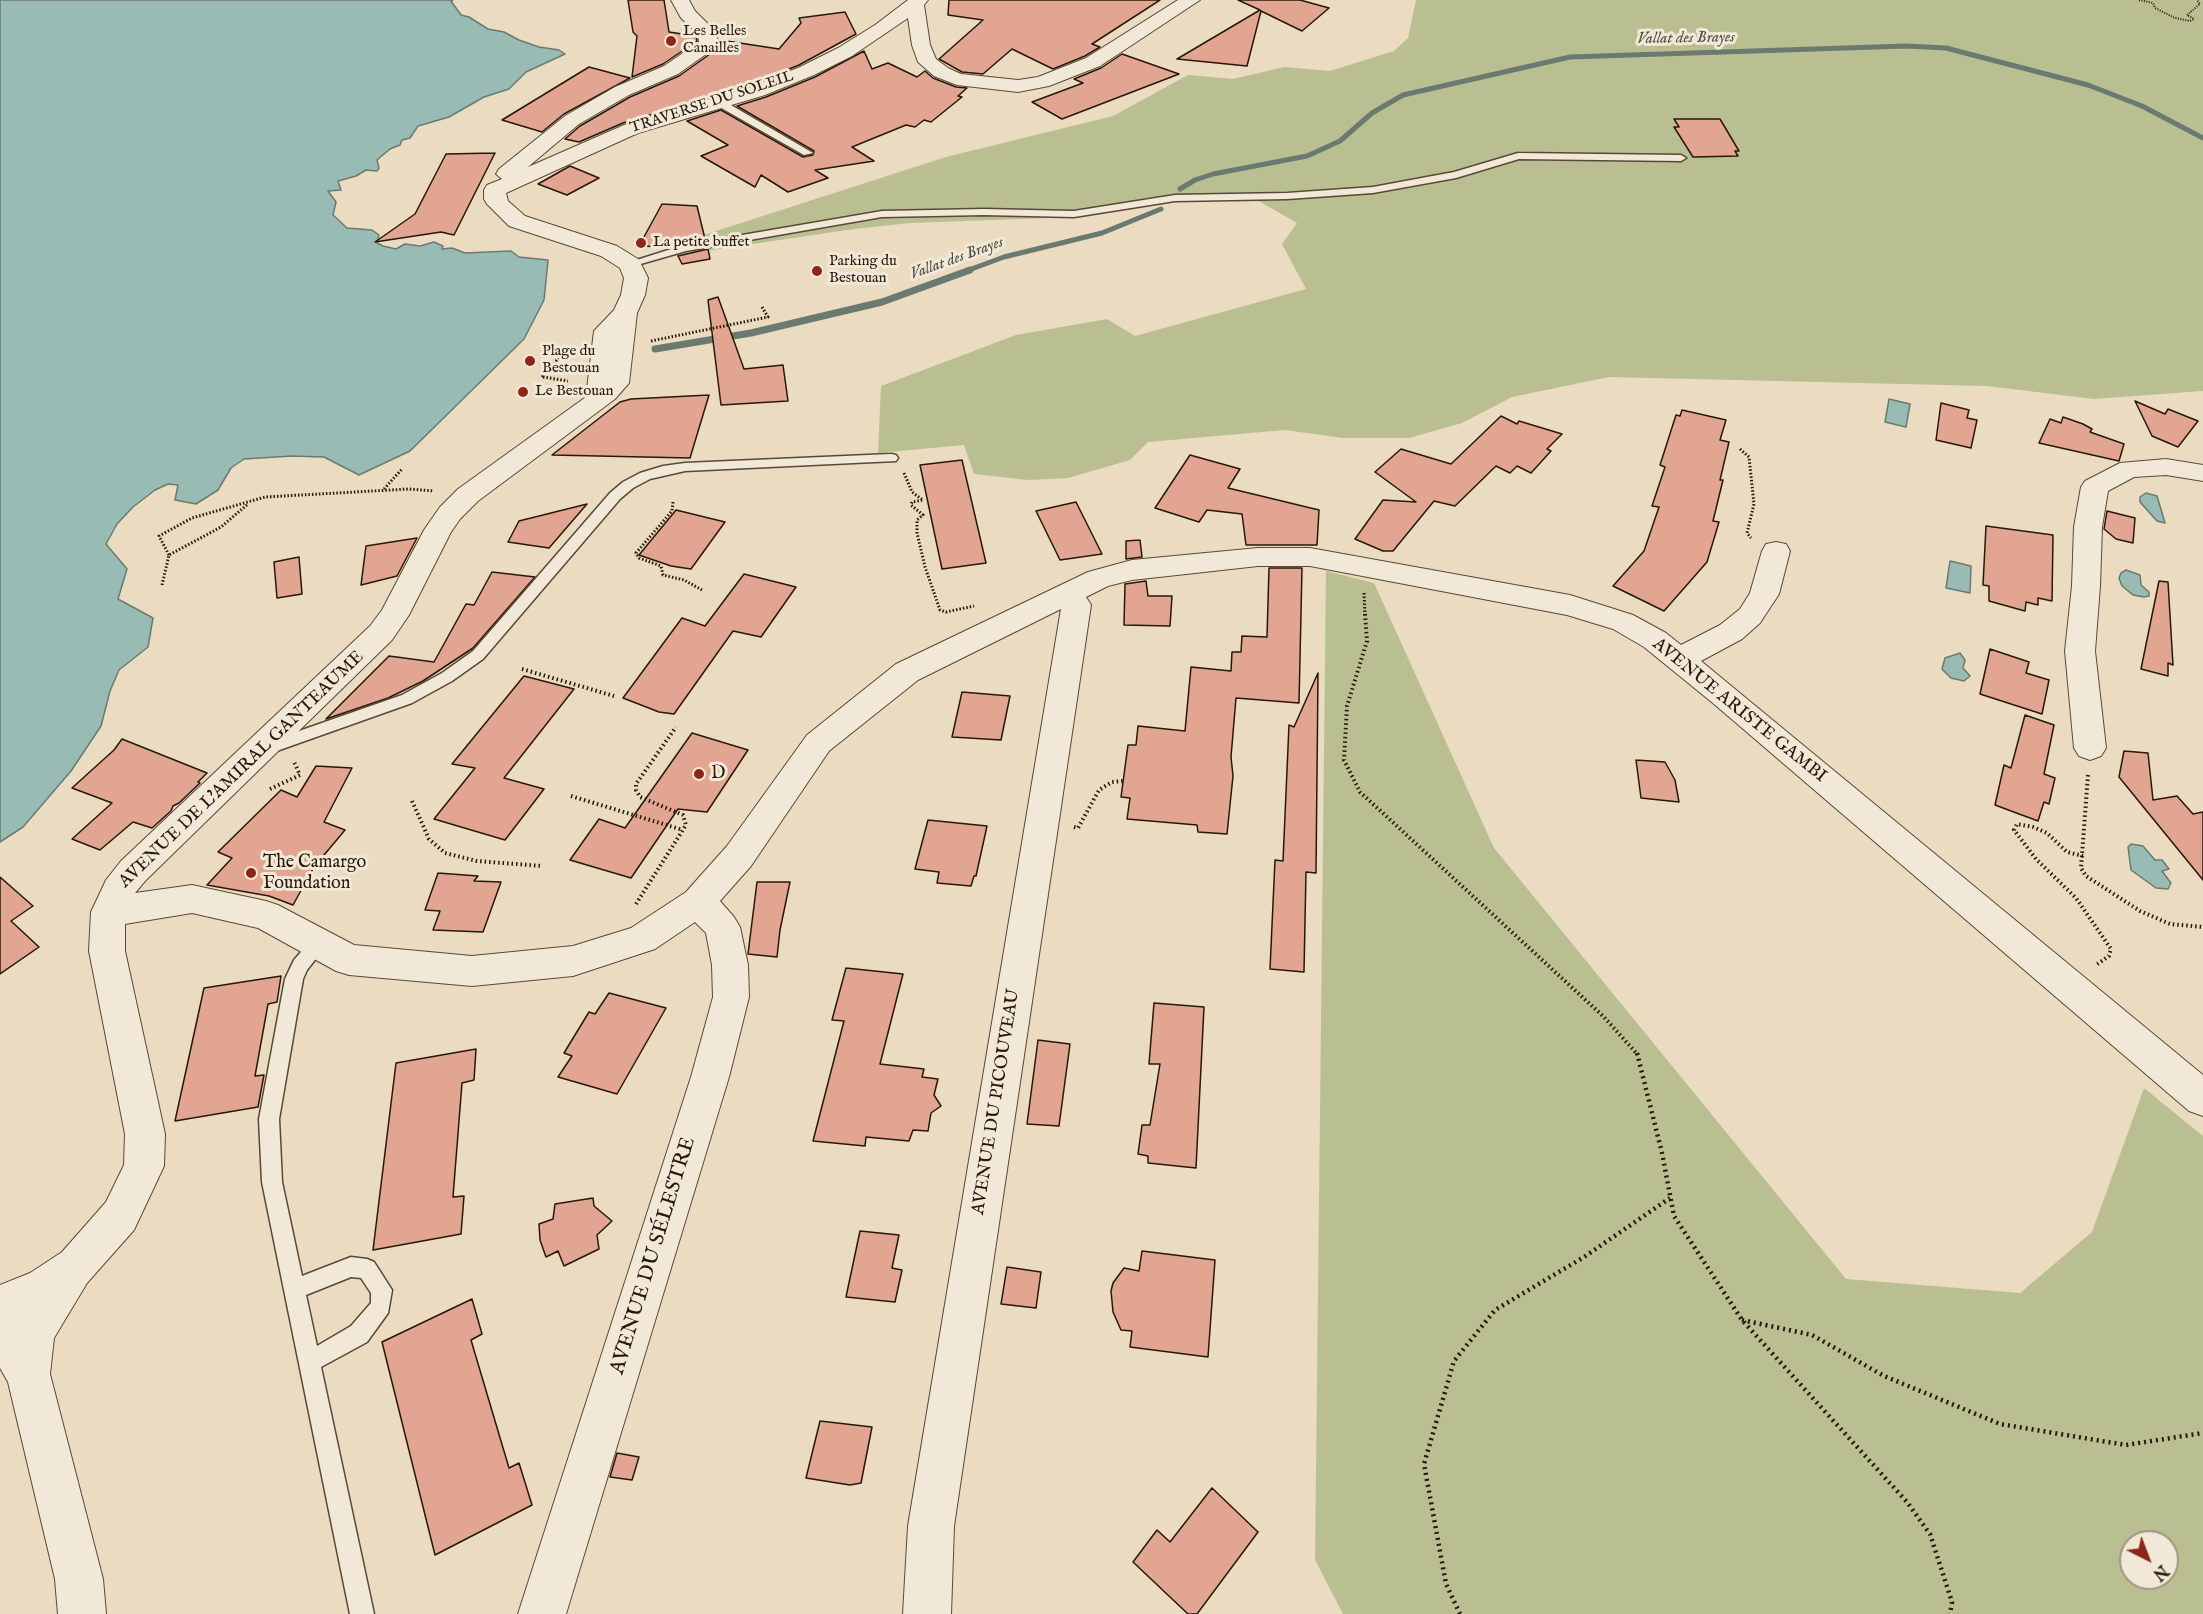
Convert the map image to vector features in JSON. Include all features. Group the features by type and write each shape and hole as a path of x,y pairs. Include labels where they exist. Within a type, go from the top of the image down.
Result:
{"street":[{"path":"630,264 609,251 518,221 500,206 495,199 495,190 511,169 572,120 622,91 680,65 709,43 707,32 688,14 680,0"},
{"path":"917,2 921,45 928,62 941,72 957,79 1018,86 1042,82 1093,62 1191,0"},
{"name":"TRAVERSE DU SOLEIL","path":"495,190 631,129 720,104 768,87 845,52 882,29 917,2"},
{"name":"AVENUE DE L'AMIRAL GANTEAUME","path":"0,1306 44,1288 77,1266 120,1216 144,1166 145,1134 107,951 108,912 118,890 133,871 381,633 394,615 438,530 450,513 468,495 612,389 616,383 625,314 633,295 636,278 630,264"},
{"path":"2090,748 2080,651 2086,586 2088,527 2095,486 2129,470 2166,467 2203,473"},
{"path":"1680,659 1731,632 1750,616 1764,594 1776,551"},
{"name":"AVENUE ARISTE GAMBI","path":"108,912 192,899 266,915 349,960 472,971 573,961 642,939 698,902 739,856 818,742 907,672 1098,579 1132,570 1213,561 1258,557 1310,557 1570,605 1623,622 1680,659 2203,1099"},
{"name":"AVENUE DU PICOUVEAU","path":"927,1614 933,1515 1076,605 1068,594"},
{"name":"AVENUE DU SÉLESTRE","path":"542,1614 710,1077 731,997 730,965 722,927 698,902"},
{"path":"28,1374 33,1337 39,1323 77,1266"},
{"path":"0,1327 28,1374 79,1579 82,1614"}],"lane":[{"path":"720,104 808,153"},
{"path":"630,264 684,248 882,214 984,212 1074,214 1175,198 1287,196 1373,190 1456,175 1518,156 1681,158"},
{"path":"260,750 407,699 447,677 478,655 615,496 628,485 645,476 663,470 685,467 891,458"},
{"path":"319,943 300,965 294,980 269,1119 272,1182 362,1614"},
{"path":"294,1290 351,1267 367,1269 382,1290 381,1305 372,1320 359,1334 309,1362"}],"path":[{"path":"2139,0 2153,3 2155,8 2175,18 2190,21 2194,19 2187,15 2200,4 2197,0"},
{"path":"647,342 768,317 762,307"},
{"path":"568,381 542,377 562,354 574,356"},
{"path":"1740,449 1749,457 1754,504 1747,533 1752,539 1776,551"},
{"path":"384,490 402,469"},
{"path":"908,483 912,492 923,500 912,502 911,505 923,515 917,520 916,533 940,610 946,612 981,604"},
{"path":"162,585 169,555 159,536 192,518 265,497 408,489"},
{"path":"673,502 672,511 636,553 639,558 661,566 663,575 684,580 702,590"},
{"path":"169,555 221,527 249,503"},
{"path":"1361,566 1367,641 1347,706 1344,760 1360,792 1604,1017 1637,1052 1674,1215 1742,1320 1907,1503 1930,1534 1952,1602 1950,1614"},
{"path":"522,669 614,696"},
{"path":"619,946 629,915 683,830 686,819 683,815 640,796 636,790 636,784 676,727"},
{"path":"2090,748 2081,868 2086,876 2140,910 2170,924 2203,927"},
{"path":"270,789 300,775 294,761 298,755"},
{"path":"1078,828 1099,790 1112,782 1124,781"},
{"path":"571,796 683,830"},
{"path":"412,801 429,839 444,853 477,861 542,866"},
{"path":"2083,856 2067,852 2047,833 2033,826 2017,824 2014,830 2036,859 2076,898 2111,949 2109,956 2091,968"},
{"path":"1460,1614 1446,1584 1424,1464 1455,1361 1495,1310 1584,1257 1670,1198"},
{"path":"1742,1320 1812,1335 1884,1376 2000,1424 2126,1445 2203,1433"}],"green space":[{"path":"1416,0 2203,0 2203,391 2094,399 1987,386 1609,377 1512,397 1462,423 1409,438 1343,438 1285,430 1148,442 1130,460 1068,478 1028,480 974,474 964,445 878,453 881,386 1016,335 1107,319 1135,336 1306,289 1282,244 1297,223 1257,200 1176,202 1074,217 910,223 685,254 682,242 946,157 1113,116 1188,75 1233,79 1284,67 1330,71 1394,51 1408,38"},
{"path":"1326,571 1374,583 1494,848 1846,1279 2020,1293 2092,1232 2144,1088 2203,1136 2203,1614 1343,1614 1315,1560"}],"water":[{"path":"0,0 453,0 451,1 461,15 469,17 488,29 504,32 519,40 539,47 559,50 565,54 526,72 509,89 484,97 449,117 418,126 410,138 402,140 400,145 390,149 377,160 379,168 377,171 366,170 356,176 338,181 341,190 328,191 336,202 333,215 347,228 372,230 379,235 377,243 383,246 396,249 405,244 420,246 434,242 443,246 442,249 452,248 465,253 511,251 519,257 548,260 544,300 524,339 410,451 359,475 324,457 244,459 231,468 218,490 196,504 175,500 178,485 168,484 155,490 133,507 117,524 106,544 127,569 118,599 153,618 148,647 119,670 110,691 101,726 71,771 23,827 0,842"},
{"path":"1889,399 1910,404 1906,427 1885,422"},
{"path":"2146,493 2157,496 2165,523 2157,521 2140,502 2140,497"},
{"path":"1950,561 1971,566 1970,593 1946,588"},
{"path":"2126,570 2140,575 2141,585 2149,592 2149,596 2133,595 2122,586 2119,578"},
{"path":"1960,653 1965,660 1963,668 1970,676 1964,681 1951,678 1942,669 1945,658"},
{"path":"2131,844 2143,846 2155,860 2162,860 2169,869 2162,871 2171,883 2168,889 2156,888 2131,870 2128,847"}],"building":[{"path":"628,0 664,0 669,32 696,36 697,41 663,64 632,77 637,36 633,32"},
{"path":"949,0 1160,0 1092,44 1100,47 1085,56 1053,69 1012,49 983,74 962,72 939,59 983,20 948,15"},
{"path":"1238,0 1300,0 1329,8 1302,31 1261,11 1247,66 1177,59 1260,10"},
{"path":"845,12 856,34 799,65 750,85 623,123 579,142 565,139 580,126 630,97 679,76 717,49 720,40 779,49 801,23 799,18"},
{"path":"864,51 872,69 888,63 917,77 925,71 933,78 956,87 967,88 958,96 962,97 931,122 924,120 915,127 906,125 852,147 874,161 815,170 828,178 788,192 761,175 755,187 701,156 728,145 687,121 721,110 803,157 813,155 814,151 737,106 815,77"},
{"path":"1122,54 1179,74 1062,119 1032,102 1083,83 1074,79 1101,68"},
{"path":"589,67 630,78 564,114 542,132 502,120"},
{"path":"1674,119 1720,119 1739,151 1735,151 1738,156 1693,157 1674,127 1679,127"},
{"path":"495,153 454,235 441,232 375,242 415,214 446,154"},
{"path":"570,166 599,178 567,195 538,184"},
{"path":"662,204 697,206 705,239 669,247 639,246"},
{"path":"708,249 710,259 682,264 678,256"},
{"path":"718,297 744,369 783,365 788,401 721,405 708,300"},
{"path":"709,395 690,458 552,455 620,402 631,399"},
{"path":"2135,401 2165,414 2168,409 2198,421 2178,447 2152,436"},
{"path":"1941,403 1969,410 1967,418 1977,420 1971,448 1936,440"},
{"path":"1682,410 1726,420 1720,440 1729,442 1713,521 1719,522 1707,562 1664,611 1613,586 1644,551 1659,507 1652,506 1665,467 1660,465 1676,415 1680,416"},
{"path":"1501,416 1517,424 1519,421 1562,434 1547,449 1551,451 1531,473 1517,466 1510,473 1496,466 1455,506 1434,501 1393,551 1383,551 1355,539 1383,500 1416,502 1375,472 1401,449 1451,464"},
{"path":"2063,417 2092,429 2090,432 2124,444 2119,461 2039,443 2050,419 2061,423"},
{"path":"1190,455 1240,469 1228,488 1319,510 1317,545 1246,545 1242,514 1207,510 1199,522 1155,508"},
{"path":"962,460 986,563 942,569 920,465"},
{"path":"1076,502 1102,554 1060,560 1036,511"},
{"path":"587,504 549,548 508,542 519,521"},
{"path":"676,510 725,522 691,569 671,566 639,555"},
{"path":"2107,511 2135,518 2133,543 2116,539 2104,529"},
{"path":"1986,526 2053,535 2052,601 2038,598 2038,605 2026,602 2025,611 1989,601 1989,586 1983,585"},
{"path":"417,538 397,576 361,585 366,546"},
{"path":"1140,540 1142,557 1126,559 1126,541"},
{"path":"299,557 302,594 277,598 274,562"},
{"path":"1269,568 1302,568 1299,703 1236,698 1231,757 1233,776 1227,834 1198,832 1197,825 1127,819 1130,798 1121,797 1128,745 1136,745 1138,726 1185,731 1191,667 1231,671 1232,652 1241,652 1242,636 1267,637"},
{"path":"492,572 535,577 473,648 423,681 388,698 326,719 389,656 434,662 466,604 474,605"},
{"path":"744,574 796,587 761,637 733,631 674,714 659,712 623,698 682,618 705,626"},
{"path":"1146,581 1148,596 1172,596 1170,626 1124,625 1125,584"},
{"path":"2159,581 2168,582 2173,665 2168,663 2168,676 2141,669"},
{"path":"1990,649 2029,662 2026,673 2049,680 2042,714 1980,694"},
{"path":"1318,673 1316,873 1306,872 1304,972 1270,969 1275,860 1283,861 1289,725 1294,727"},
{"path":"524,676 574,689 504,778 544,789 505,840 434,819 475,768 452,764"},
{"path":"962,692 1010,696 1001,740 952,737"},
{"path":"2025,715 2054,725 2044,774 2055,778 2049,804 2044,802 2038,821 1995,805 2004,765 2011,768"},
{"path":"692,733 748,750 707,812 678,809 631,878 570,860 599,819 625,828"},
{"path":"122,739 207,773 198,782 200,783 152,828 133,822 100,850 72,839 112,803 72,788 114,750"},
{"path":"2124,751 2148,753 2153,800 2177,796 2193,814 2203,812 2203,880 2119,777"},
{"path":"1636,760 1665,762 1675,780 1679,802 1641,798"},
{"path":"316,766 352,768 324,822 345,830 314,867 293,905 269,896 207,885 232,858 218,852 281,790 297,797"},
{"path":"928,820 987,826 976,876 971,886 937,883 939,872 915,869"},
{"path":"438,873 478,876 474,881 501,882 483,932 433,930 440,911 425,910"},
{"path":"0,877 33,906 11,921 39,947 0,974"},
{"path":"757,882 790,882 777,957 748,954"},
{"path":"846,968 903,974 880,1064 924,1069 922,1077 938,1079 934,1095 941,1106 931,1113 928,1131 913,1130 909,1141 866,1137 865,1146 813,1141 844,1021 832,1020"},
{"path":"281,976 277,1002 268,1004 255,1076 264,1075 258,1107 175,1121 204,988"},
{"path":"609,993 666,1008 617,1094 558,1077 572,1056 564,1053 589,1012 595,1014"},
{"path":"1154,1003 1204,1007 1196,1168 1148,1163 1148,1156 1138,1154 1142,1125 1150,1125 1160,1064 1149,1064"},
{"path":"1038,1040 1070,1044 1059,1126 1027,1124"},
{"path":"476,1049 474,1080 462,1083 453,1197 464,1196 461,1234 373,1250 396,1063"},
{"path":"593,1198 594,1206 612,1221 597,1235 599,1249 564,1266 558,1251 546,1257 540,1240 539,1224 553,1219 555,1204"},
{"path":"860,1231 899,1235 892,1268 902,1270 895,1302 846,1297"},
{"path":"1142,1251 1215,1260 1208,1357 1130,1347 1132,1331 1121,1330 1113,1312 1111,1291 1113,1283 1124,1268 1139,1271"},
{"path":"1007,1267 1041,1272 1036,1308 1001,1304"},
{"path":"472,1299 482,1334 471,1340 509,1468 519,1463 532,1505 435,1555 382,1342"},
{"path":"820,1421 872,1427 861,1483 850,1485 806,1478"},
{"path":"617,1453 639,1457 632,1480 610,1477"},
{"path":"1212,1488 1258,1532 1197,1614 1188,1614 1133,1562 1157,1530 1170,1542"}],"waterway":[{"name":"Vallat des Brayes","path":"1180,189 1195,180 1213,174 1307,156 1340,141 1372,113 1403,95 1570,57 1906,46 1946,48 2088,85 2142,106 2203,138"},
{"name":"Vallat des Brayes","path":"966,271 1004,257 1102,233 1161,209"},
{"name":"Vallat des Brayes","path":"655,349 751,333 882,302 970,270"}],"place":[{"name":"Les Belles Canailles","path":"671,41"},
{"name":"La petite buffet","path":"641,243"},
{"name":"Parking du Bestouan","path":"817,271"},
{"name":"Plage du Bestouan","path":"530,361"},
{"name":"Le Bestouan","path":"523,392"},
{"name":"D","path":"699,774"},
{"name":"The Camargo Foundation","path":"251,873"}]}
